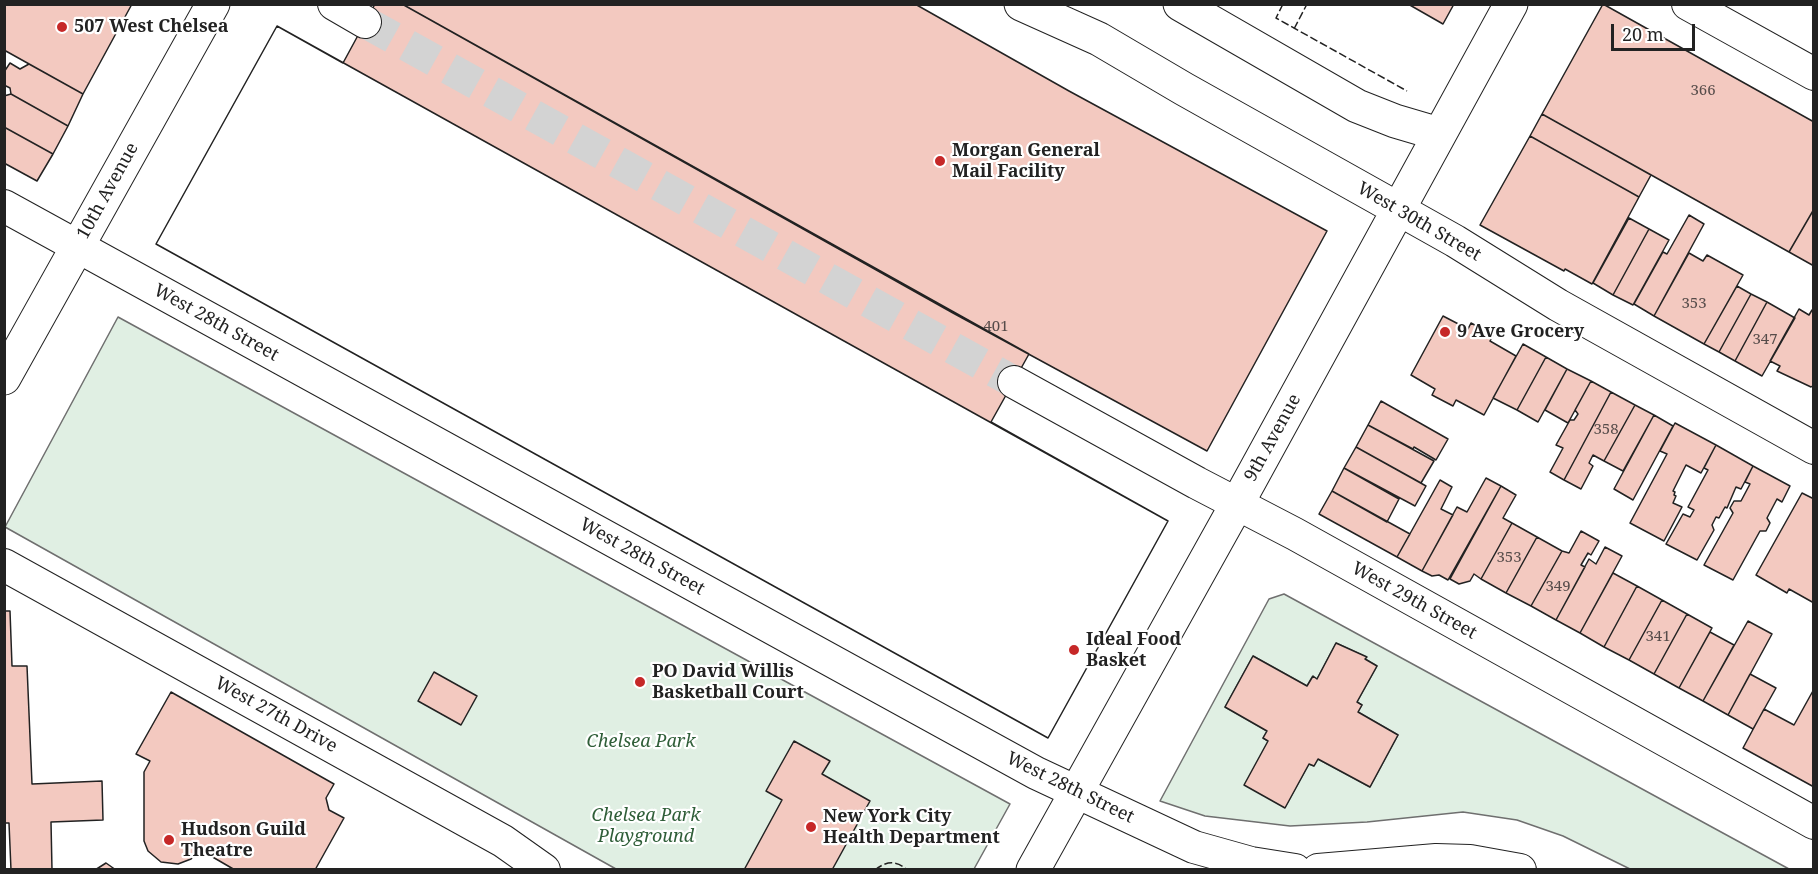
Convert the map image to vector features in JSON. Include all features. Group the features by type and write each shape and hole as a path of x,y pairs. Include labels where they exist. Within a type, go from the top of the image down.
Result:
{"main road":[{"name":"10th Avenue","path":"4,378 213,4"},
{"name":"West 30th Street","path":"1020,4 1100,39 1184,89 1398,209"},
{"path":"1050,4 1100,39"},
{"path":"1180,4 1357,106 1438,134"},
{"name":"9th Avenue","path":"1033,870 1237,504 1510,4"}],"street":[{"path":"333,4 365,22"},
{"path":"1688,4 1814,74"},
{"name":"West 28th Street","path":"4,206 1029,770 1212,854 1251,864 1295,870"},
{"name":"West 30th Street","path":"1398,209 1455,241 1558,305 1814,448"},
{"name":"West 29th Street","path":"1014,382 1814,823"},
{"name":"West 27th Drive","path":"4,565 503,841 544,870"},
{"path":"1318,870 1436,860 1470,861 1520,870"}],"green space":[{"name":"Chelsea Park","path":"118,317 1010,804 974,869 616,869 5,527"},
{"path":"1284,594 1789,869 1630,869 1563,836 1517,820 1463,812 1367,822 1290,826 1205,816 1160,801 1269,599","holes":["1336,643 1366,657 1365,659 1377,666 1357,702 1362,705 1358,712 1398,735 1370,787 1318,759 1314,766 1309,764 1285,807 1268,741 1263,738 1267,731 1225,707 1253,656 1307,686 1312,677 1317,679"]}],"building":[{"name":"507 West Chelsea","path":"4,4 132,4 83,94 4,50"},
{"path":"375,4 402,4 1029,354 991,422 1168,521 1048,738 156,244 277,26 343,63"},
{"name":"Morgan General Mail Facility","path":"402,4 915,4 1069,91 1327,231 1207,451 953,313"},
{"path":"1408,4 1454,4 1443,24"},
{"path":"1603,4 1814,122 1814,209 1789,252 1542,114"},
{"path":"277,26 1168,521 1048,738 156,244"},
{"path":"10,63 20,69 29,64 83,94 68,126 11,94 10,88 4,85 4,72"},
{"path":"11,94 68,126 53,154 4,127 4,96"},
{"path":"1542,114 1651,175 1639,197 1530,136"},
{"path":"4,127 53,154 37,181 4,163"},
{"path":"1530,136 1639,197 1592,284 1480,225"},
{"path":"1814,209 1814,266 1789,252"},
{"path":"1689,215 1704,224 1654,316 1634,304 1663,252 1667,254"},
{"path":"1629,218 1649,229 1613,295 1593,283"},
{"path":"1649,229 1669,240 1633,305 1613,295"},
{"path":"1689,253 1703,261 1707,255 1743,275 1704,344 1654,316"},
{"path":"1737,286 1751,294 1719,352 1704,344"},
{"path":"1751,294 1767,302 1735,361 1719,352"},
{"path":"1767,302 1795,318 1762,376 1735,361"},
{"path":"1799,309 1809,315 1812,310 1814,311 1814,385 1811,387 1777,371 1780,366 1770,361"},
{"path":"1443,316 1468,329 1471,323 1493,335 1490,341 1516,356 1484,415 1456,400 1453,406 1432,395 1435,389 1411,375"},
{"path":"1523,344 1546,357 1517,410 1493,398"},
{"path":"1546,357 1567,369 1538,422 1517,410"},
{"path":"1567,369 1591,381 1568,423 1545,410"},
{"path":"1591,381 1611,392 1564,480 1550,472 1563,448 1556,445 1570,420 1574,420 1578,414 1575,410"},
{"path":"1611,392 1635,405 1604,461 1593,455 1589,463 1593,466 1581,489 1564,480"},
{"path":"1381,401 1448,439 1436,460 1368,425"},
{"path":"1635,405 1654,415 1623,471 1604,461"},
{"path":"1654,415 1673,426 1633,500 1614,489"},
{"path":"1675,423 1716,445 1701,473 1686,465 1673,491 1676,496 1673,503 1682,507 1664,541 1630,523 1667,454 1660,451"},
{"path":"1368,425 1434,461 1421,483 1356,447"},
{"path":"1716,445 1753,466 1741,489 1736,487 1727,508 1725,507 1719,518 1716,517 1712,525 1714,530 1697,560 1666,544 1683,514 1690,517 1694,510 1688,507 1708,470 1704,468"},
{"path":"1356,447 1426,486 1415,506 1344,468"},
{"path":"1753,466 1790,486 1782,502 1777,499 1767,518 1770,523 1766,531 1760,531 1733,580 1704,565 1733,513 1730,508 1734,501 1741,501 1750,484 1745,482"},
{"path":"1344,468 1399,499 1387,522 1332,491"},
{"path":"1486,478 1501,486 1448,580 1422,571 1457,507 1467,512"},
{"path":"1440,480 1452,487 1441,509 1453,515 1422,571 1397,557"},
{"path":"1501,486 1516,495 1503,518 1512,523 1481,579 1474,574 1470,581 1459,584 1450,579"},
{"path":"1332,491 1410,534 1397,557 1319,514"},
{"path":"1802,493 1814,499 1814,603 1789,589 1787,593 1756,575"},
{"path":"1512,523 1537,537 1506,593 1481,579"},
{"path":"1581,531 1599,541 1591,555 1588,553 1581,565 1585,567 1556,620 1531,606 1562,551 1569,553"},
{"path":"1537,537 1562,551 1531,606 1506,593"},
{"path":"1605,547 1622,556 1580,633 1556,620 1589,559 1596,564"},
{"path":"1613,573 1637,586 1604,647 1580,633"},
{"path":"1637,586 1662,600 1629,660 1604,647"},
{"path":"1662,600 1687,614 1654,674 1629,660"},
{"path":"4,611 10,611 12,666 27,666 32,784 102,781 103,820 51,822 52,870 11,870 9,823 4,823"},
{"path":"1687,614 1712,628 1679,688 1654,674"},
{"path":"1748,621 1772,634 1728,715 1703,701"},
{"path":"1710,632 1734,645 1703,701 1679,688"},
{"path":"1336,643 1367,657 1365,659 1377,666 1357,702 1362,705 1358,712 1398,735 1370,787 1318,759 1314,766 1309,764 1285,808 1244,785 1268,741 1263,738 1267,731 1225,707 1253,656 1307,686 1313,676 1317,679"},
{"path":"434,672 477,696 461,725 418,701"},
{"path":"1750,674 1776,688 1753,729 1728,715"},
{"path":"1814,689 1814,787 1743,748 1764,709 1794,725"},
{"path":"171,692 334,784 326,798 329,810 344,818 315,870 235,870 204,852 206,849 201,846 191,859 178,864 161,862 148,851 144,841 144,772 150,761 136,754"},
{"name":"New York City Health Department","path":"794,741 830,761 822,774 870,801 832,870 744,870 782,800 766,791"},
{"path":"106,863 116,870 95,870"}],"tunnel":[{"path":"365,22 1014,382"}],"fence":[{"path":"1283,4 1276,18 1407,91"},
{"path":"1294,29 1307,4"},
{"path":"875,870 891,863 907,870"}],"place":[{"name":"507 West Chelsea","path":"62,27"},
{"name":"Morgan General Mail Facility","path":"940,161"},
{"name":"9 Ave Grocery","path":"1445,332"},
{"name":"Ideal Food Basket","path":"1074,650"},
{"name":"PO David Willis Basketball Court","path":"640,682"},
{"name":"New York City Health Department","path":"811,827"},
{"name":"Hudson Guild Theatre","path":"169,840"}],"park label":[{"name":"Chelsea Park Playground","path":"646,826"}]}
